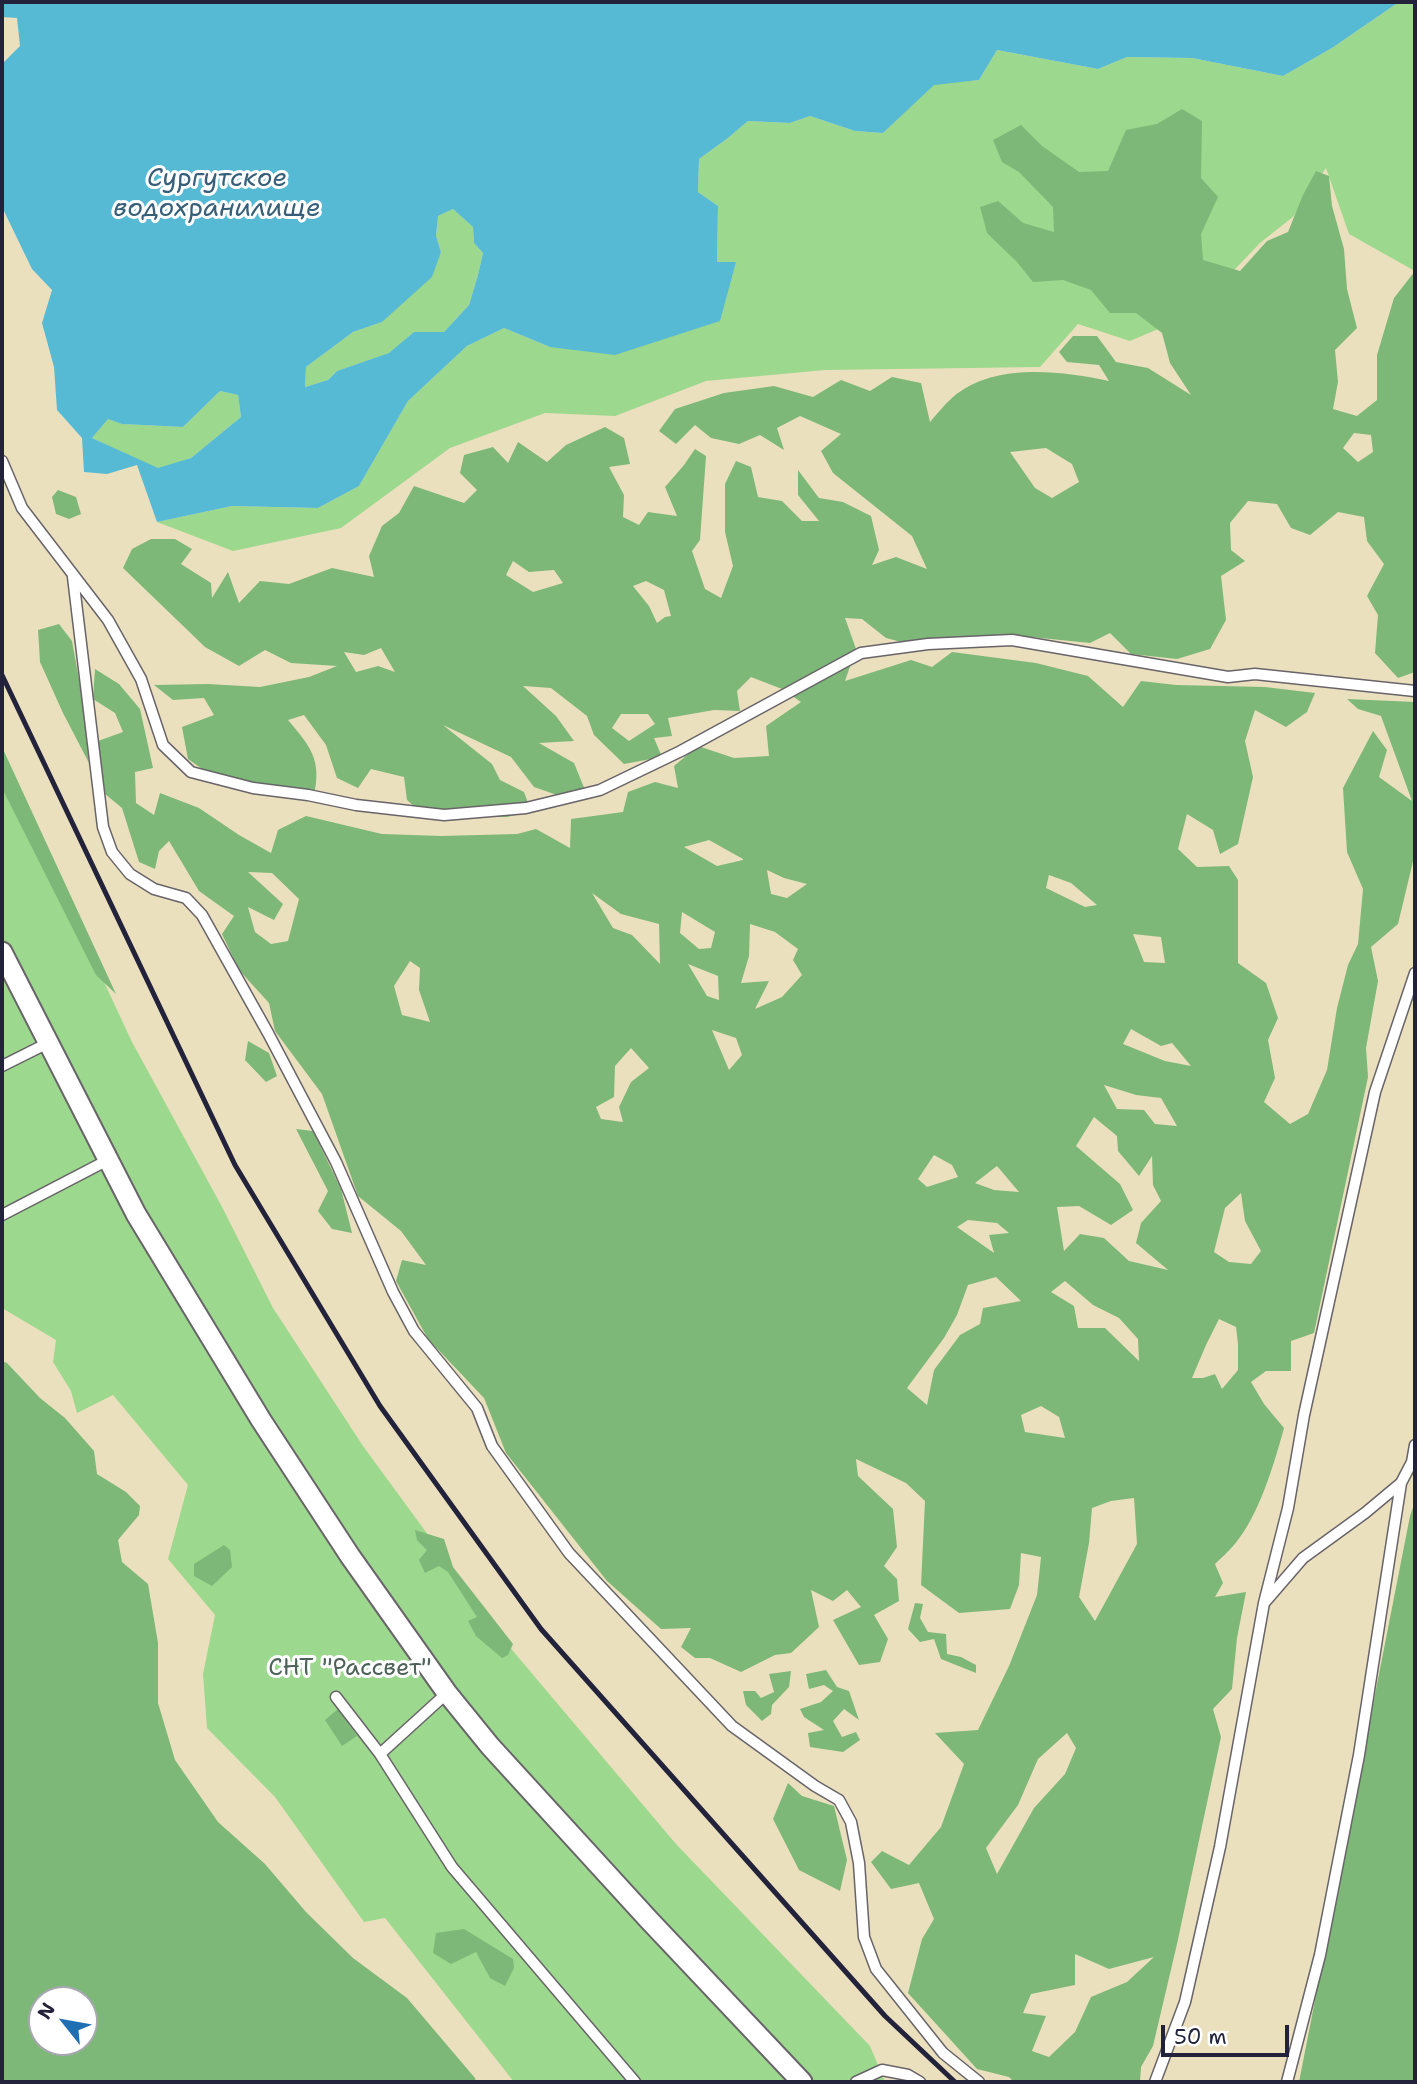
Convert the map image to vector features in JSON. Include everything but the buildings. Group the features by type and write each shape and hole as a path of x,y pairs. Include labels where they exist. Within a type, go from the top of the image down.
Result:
{"street":[{"path":"2,952 136,1214 261,1420 350,1556 447,1693 490,1746 802,2082"}],"lane":[{"path":"2,461 22,508 108,620 141,679 163,745 191,772 254,788 356,805 444,815 526,808 600,790 681,751 861,653 928,644 1012,639 1228,677 1255,674 1415,691"},
{"path":"74,577 103,827 111,852 130,874 154,889 186,898 202,915 336,1162 393,1292 414,1332 477,1408 492,1446 569,1553 732,1726 815,1786 839,1800 851,1822 859,1863 864,1937 876,1969 943,2053 979,2082"},
{"path":"1155,2082 1185,2002 1220,1847 1264,1602 1288,1508 1304,1415 1375,1092 1415,973"},
{"path":"2,1066 48,1042"},
{"path":"2,1215 108,1160"},
{"path":"1287,2082 1321,1955 1354,1781 1401,1483 1412,1462 1415,1445"},
{"path":"1264,1602 1303,1558 1401,1483"},
{"path":"380,1754 447,1693"},
{"path":"336,1697 380,1754 452,1867 635,2082"},
{"path":"856,2082 882,2070 908,2075 920,2082"}],"green space":[{"path":"1399,2 1415,2 1413,270 1349,234 1326,168 1294,216 1260,243 1191,315 1130,341 1078,324 1040,367 825,370 706,381 615,416 545,413 450,448 341,528 233,551 157,522 232,506 318,508 359,486 408,401 467,346 504,328 550,347 736,262 717,262 718,206 698,192 699,159 748,121 790,123 810,116 855,131 883,133 934,84 979,80 997,50 1098,69 1127,57 1192,58 1283,76 1332,48"},
{"path":"1182,109 1202,121 1201,178 1218,197 1201,234 1203,260 1240,271 1267,241 1288,232 1316,171 1329,176 1332,206 1344,249 1347,289 1357,328 1335,350 1338,382 1333,409 1357,416 1377,400 1377,355 1394,298 1415,271 1415,672 1398,678 1375,653 1378,615 1367,596 1384,564 1367,541 1364,517 1338,512 1310,535 1291,528 1277,504 1248,501 1230,523 1231,550 1245,561 1221,576 1226,620 1210,649 1177,659 1131,654 1110,633 1090,643 1021,636 999,644 988,638 937,637 917,646 886,638 862,619 845,618 856,649 845,681 911,660 932,667 952,652 1036,663 1088,676 1123,707 1141,681 1176,685 1265,687 1315,693 1307,712 1286,727 1255,710 1245,741 1253,777 1238,844 1220,854 1213,830 1187,814 1178,849 1197,867 1229,866 1238,880 1238,963 1266,983 1278,1018 1268,1040 1275,1078 1264,1102 1290,1124 1308,1114 1327,1070 1337,1008 1348,965 1358,944 1363,889 1347,852 1343,788 1373,731 1387,750 1379,777 1412,801 1381,716 1358,709 1347,699 1415,702 1415,853 1398,924 1371,947 1378,981 1366,1048 1368,1077 1314,1333 1291,1341 1291,1371 1266,1371 1251,1382 1264,1404 1284,1428 1251,1520 1234,1545 1215,1564 1223,1583 1215,1597 1246,1592 1237,1638 1232,1689 1213,1709 1221,1737 1153,2046 1141,2067 1140,2082 1014,2082 1009,2077 977,2069 908,1993 922,1939 934,1919 919,1883 891,1889 871,1862 882,1851 909,1865 941,1827 964,1764 935,1733 978,1730 1009,1666 1037,1595 1041,1557 1021,1553 1019,1585 1010,1609 959,1613 921,1585 925,1501 906,1483 856,1459 858,1476 893,1509 897,1547 884,1566 897,1579 899,1601 874,1615 888,1639 880,1662 859,1665 833,1620 861,1607 847,1590 833,1601 811,1590 819,1627 791,1653 775,1655 741,1672 710,1658 695,1658 681,1647 691,1628 661,1629 607,1581 506,1453 484,1398 428,1339 396,1281 402,1260 426,1265 401,1231 358,1196 322,1094 275,1031 269,1003 239,970 222,934 234,916 199,891 169,841 159,851 155,869 139,862 122,808 105,794 98,741 123,732 115,713 93,699 95,669 119,684 140,709 153,768 135,772 136,803 154,815 160,793 199,808 271,853 278,830 306,816 382,834 517,834 536,829 570,848 571,819 623,812 628,792 655,782 678,788 674,766 698,746 734,758 769,756 766,726 801,702 782,689 751,677 737,691 740,711 714,710 668,718 672,736 654,738 662,757 624,764 594,735 587,716 551,688 523,686 556,716 574,741 539,743 574,763 585,790 574,801 534,787 511,757 443,725 492,764 500,780 524,792 531,811 507,817 425,816 407,800 404,777 371,769 358,788 337,778 326,745 304,715 288,720 308,746 315,762 314,795 215,778 188,759 182,727 214,715 204,698 173,700 154,685 260,687 309,677 337,666 291,663 265,650 239,666 205,647 123,568 132,549 151,539 175,539 192,549 181,564 211,583 212,598 228,572 239,603 260,581 289,584 332,568 374,577 369,556 382,526 399,513 414,486 464,503 477,490 460,473 464,455 493,447 508,463 518,442 547,462 566,445 605,427 624,438 630,464 609,467 624,495 623,517 639,525 648,512 677,516 665,487 695,449 706,456 700,540 692,551 705,589 721,598 733,566 725,532 725,484 736,461 751,467 758,497 782,501 802,521 819,521 798,495 798,470 819,498 843,502 871,516 879,550 872,565 896,557 927,569 912,536 833,473 821,451 841,434 800,416 777,428 784,450 760,435 739,444 711,438 695,425 676,444 659,431 675,409 724,393 774,386 813,397 841,380 870,391 892,377 921,383 930,422 949,401 969,387 1007,374 1049,372 1109,381 1099,365 1067,362 1059,352 1073,336 1097,336 1116,362 1148,368 1191,395 1170,363 1162,333 1136,313 1110,313 1091,290 1063,280 1033,282 987,233 980,207 998,201 1023,223 1054,232 1053,207 1019,172 1002,162 993,140 1021,125 1042,146 1079,172 1108,171 1126,130 1157,124","holes":["1354,433 1371,435 1373,452 1358,462 1343,448","1046,448 1072,464 1079,482 1052,498 1035,488 1010,452","513,561 529,572 554,570 563,583 533,592 506,575","646,581 664,590 671,616 657,623 649,606 633,586","381,648 395,672 378,666 356,672 344,652 364,655","621,714 648,714 655,724 629,741 612,728","709,840 743,859 717,866 684,847","767,870 807,884 787,898 771,894","248,872 272,873 299,899 288,941 271,944 255,932 248,907 274,920 283,904","1049,875 1071,883 1097,905 1085,907 1046,888","592,893 621,914 659,924 660,964 632,935 613,928","682,912 715,932 711,948 699,949 680,933","750,924 775,932 798,949 793,960 802,975 782,997 755,1009 769,981 741,983 749,956","1133,934 1161,937 1165,963 1144,962","410,961 420,968 419,990 430,1022 402,1015 394,986","688,964 718,976 719,1000 707,996","1131,1029 1161,1046 1172,1043 1191,1066 1165,1061 1123,1044","712,1030 736,1038 742,1055 729,1070","631,1048 649,1068 631,1082 619,1107 623,1122 601,1119 596,1107 614,1097 615,1066","1104,1085 1136,1095 1161,1098 1177,1126 1155,1124 1144,1110 1117,1109","1094,1117 1117,1136 1118,1151 1139,1176 1152,1156 1153,1185 1161,1201 1141,1223 1136,1243 1168,1270 1129,1261 1104,1238 1080,1234 1064,1251 1057,1207 1079,1206 1111,1225 1133,1210 1120,1184 1076,1146","934,1155 952,1165 958,1177 927,1187 918,1179","997,1166 1019,1192 994,1190 975,1183","1241,1193 1245,1221 1261,1251 1251,1264 1229,1262 1214,1252 1225,1208","968,1220 997,1223 1009,1233 989,1235 994,1253 957,1227","996,1277 1021,1301 983,1308 980,1324 960,1335 934,1370 927,1405 907,1388 944,1338 957,1315 968,1285","1065,1281 1093,1305 1119,1318 1138,1339 1139,1361 1105,1328 1078,1328 1074,1306 1051,1292","1219,1319 1236,1327 1238,1370 1222,1389 1215,1374 1192,1378","1041,1406 1059,1417 1065,1438 1025,1432 1021,1415","1134,1498 1137,1544 1095,1621 1079,1597 1092,1508 1111,1501","1067,1733 1076,1748 1065,1774 1034,1808 997,1874 986,1848 1018,1805 1038,1759","1075,1954 1109,1969 1154,1957 1127,1982 1091,1997 1075,2032 1049,2057 1032,2051 1046,2016 1023,2013 1031,1994 1075,1985"]},
{"path":"453,209 473,227 474,243 483,253 469,305 444,332 414,332 390,353 337,371 328,380 305,387 306,367 353,332 382,322 441,252 436,236 438,216"},
{"path":"220,391 238,395 241,417 191,458 158,469 92,438 108,419 123,424 183,427"},
{"path":"58,490 76,497 81,514 69,519 56,514 52,497"},
{"path":"59,624 72,641 82,696 89,763 40,662 38,630"},
{"path":"2,747 116,994 96,975 2,788"},
{"name":"СНТ \"Рассвет\"","path":"2,763 132,1042 221,1205 273,1308 363,1446 513,1651 676,1844 870,2046 885,2082 514,2082 385,1918 364,1922 275,1797 207,1728 203,1674 215,1615 168,1559 188,1485 113,1395 77,1413 71,1391 53,1362 56,1340 2,1308"},
{"path":"248,1041 269,1053 277,1076 266,1082 245,1060"},
{"path":"296,1129 313,1131 341,1189 352,1233 332,1229 318,1211 328,1191"},
{"path":"2,1361 65,1418 94,1451 97,1474 126,1492 140,1506 139,1515 118,1540 122,1562 148,1584 158,1643 158,1703 175,1760 218,1822 265,1864 306,1912 353,1958 407,1998 476,2082 2,2082"},
{"path":"1415,1502 1415,2082 1299,2082 1410,1516"},
{"path":"415,1530 444,1539 453,1567 513,1644 508,1655 502,1658 476,1636 468,1621 477,1617 448,1572 439,1566 425,1573 419,1560 427,1550 417,1540"},
{"path":"224,1545 230,1550 232,1567 212,1586 194,1576 194,1564"},
{"path":"915,1603 923,1604 920,1618 928,1632 946,1634 947,1654 961,1657 976,1665 976,1673 941,1659 934,1639 920,1642 908,1629"},
{"path":"826,1670 837,1687 849,1691 859,1720 844,1709 833,1721 842,1737 856,1732 860,1740 843,1752 810,1747 808,1733 824,1730 804,1717 800,1709 821,1702 833,1691 824,1685 809,1689 806,1674"},
{"path":"791,1671 789,1687 772,1705 771,1714 762,1721 746,1705 743,1691 755,1691 761,1698 774,1692 769,1674"},
{"path":"338,1709 357,1736 342,1746 325,1720"},
{"path":"788,1783 802,1796 834,1806 847,1860 840,1891 799,1870 773,1819"},
{"path":"464,1929 513,1959 514,1968 505,1986 490,1978 476,1952 451,1964 433,1953 436,1933"}],"water":[{"name":"Сургутское водохранилище","path":"2,2 1399,2 1332,48 1283,76 1192,58 1127,57 1098,69 997,50 979,80 934,85 883,133 855,131 810,116 790,123 748,121 699,159 698,192 718,206 717,262 736,262 720,321 615,355 550,347 504,328 467,346 408,401 359,486 318,508 232,506 157,522 137,465 107,474 84,472 82,438 57,410 54,367 42,323 52,290 32,269 2,207 2,64 20,46 17,18 2,17","holes":["453,209 473,227 474,243 483,253 469,305 444,332 414,332 389,353 337,371 328,380 305,387 306,367 353,332 382,322 432,277 441,252 436,236 438,216","220,391 238,395 241,417 191,458 158,468 92,438 108,419 122,424 183,427"]}],"railway":[{"path":"2,675 235,1165 380,1406 541,1629 885,2016 955,2082"}]}
